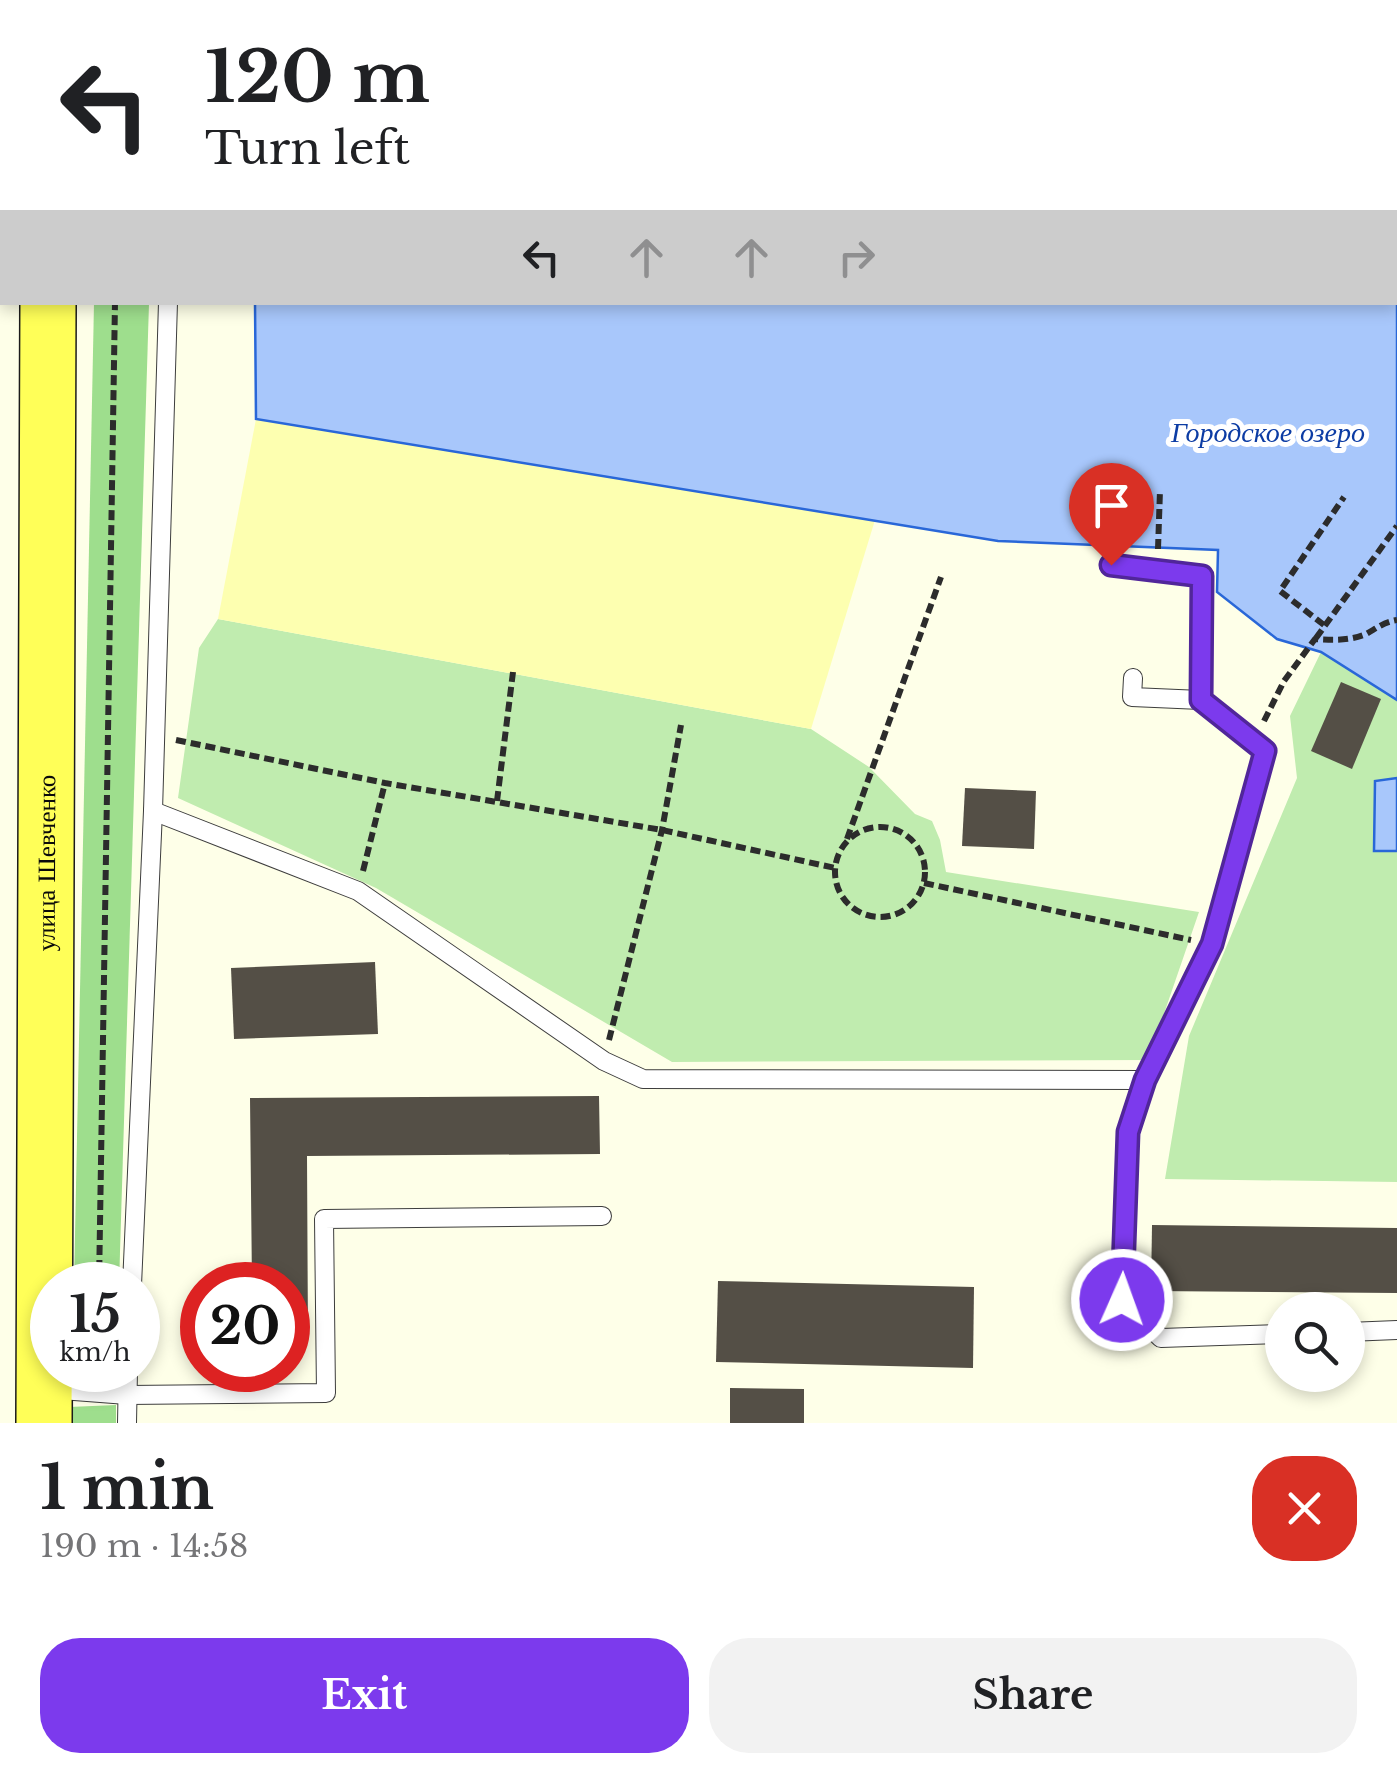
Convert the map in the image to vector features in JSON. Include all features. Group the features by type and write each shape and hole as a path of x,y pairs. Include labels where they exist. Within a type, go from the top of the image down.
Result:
{"main road":[{"name":"улица Шевченко","path":"44,1406 48,305"}],"lane":[{"path":"133,1262 156,736 168,305"},
{"path":"1111,565 1202,576 1201,700"},
{"path":"1133,678 1132,698 1201,700 1265,751 1212,944 1145,1080 1128,1132 1122,1300 1162,1338 1265,1335"},
{"path":"153,811 358,891 604,1061 643,1079 1145,1080"},
{"path":"44,1406 127,1394 326,1393 324,1219 602,1216"},
{"path":"1365,1331 1397,1330"},
{"path":"126,1423 127,1394"}],"path":[{"path":"99,1262 115,305"},
{"path":"1111,565 1114,469"},
{"path":"1157,569 1160,490"},
{"path":"1324,626 1280,591 1344,498"},
{"path":"1284,682 1397,526"},
{"path":"847,840 878,826 893,828 909,838 924,867 924,882 915,900 902,912 884,917 866,915 850,906 838,890 835,868 942,577"},
{"path":"1315,639 1339,641 1397,620"},
{"path":"497,801 513,672"},
{"path":"604,1061 662,830 681,725"},
{"path":"156,736 384,783 662,830 835,868"},
{"path":"358,891 384,783"},
{"path":"924,882 1212,944"}],"shaded area":[{"path":"94,305 149,305 120,1262 74,1262"},
{"path":"218,619 811,729 869,767 915,814 932,821 946,872 1199,912 1148,1060 672,1062 376,888 178,798 199,648"},
{"path":"1321,652 1397,700 1397,1182 1165,1179 1189,1036 1297,778 1290,716"},
{"path":"116,1405 116,1423 69,1423 69,1407"}],"sand":[{"path":"256,419 875,520 811,729 218,619"}],"water":[{"name":"Городское озеро","path":"255,305 1397,305 1397,700 1321,652 1277,639 1217,592 1218,550 998,541 256,419"},
{"path":"1397,778 1397,851 1374,851 1375,781"}],"building":[{"path":"1341,682 1381,699 1352,769 1311,751"},
{"path":"965,788 1036,791 1034,849 962,846"},
{"path":"375,962 378,1034 234,1039 231,968"},
{"path":"599,1096 600,1154 307,1156 308,1262 252,1262 250,1098"},
{"path":"1152,1225 1397,1228 1397,1293 1151,1291"},
{"path":"718,1281 974,1287 973,1368 716,1362"},
{"path":"730,1388 804,1389 804,1423 730,1423"}],"route":[{"path":"1111,565 1202,576 1201,700 1265,751 1212,944 1145,1080 1128,1132 1122,1300"}]}
